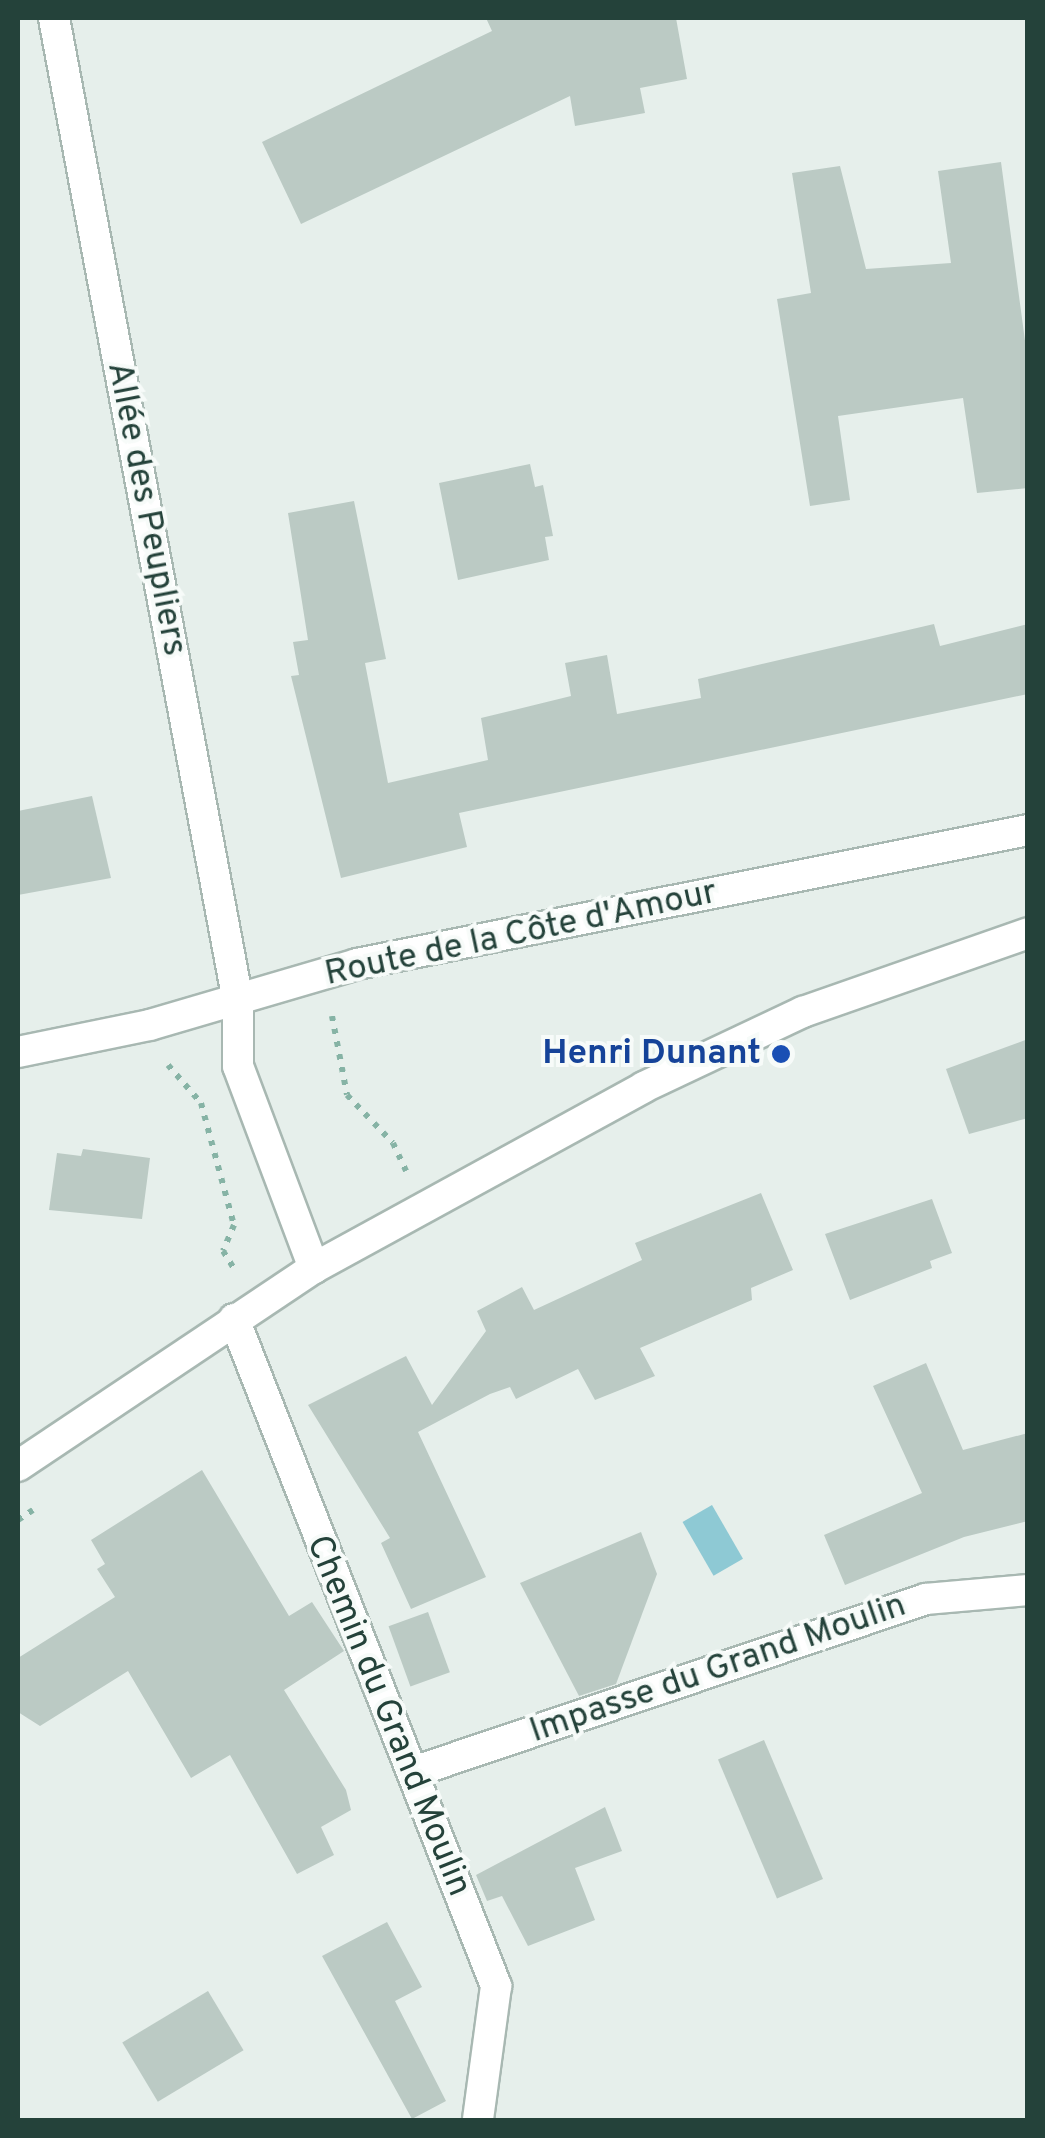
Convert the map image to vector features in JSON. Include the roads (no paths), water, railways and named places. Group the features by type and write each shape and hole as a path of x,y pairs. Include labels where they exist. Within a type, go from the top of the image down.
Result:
{"street":[{"name":"Allée des Peupliers","path":"54,18 238,1001 238,1066 314,1268"},
{"name":"Route de la Côte d'Amour","path":"18,1052 150,1025 324,973 1028,830"},
{"path":"18,1466 314,1268 644,1087 803,1012 1028,933"},
{"name":"Chemin du Grand Moulin","path":"245,1311 413,1772 496,1986 478,2120"},
{"name":"Impasse du Grand Moulin","path":"413,1772 926,1599 1028,1590"}],"water":[{"path":"712,1505 743,1559 714,1576 683,1522"}],"place":[{"name":"Henri Dunant","path":"781,1054"}]}
